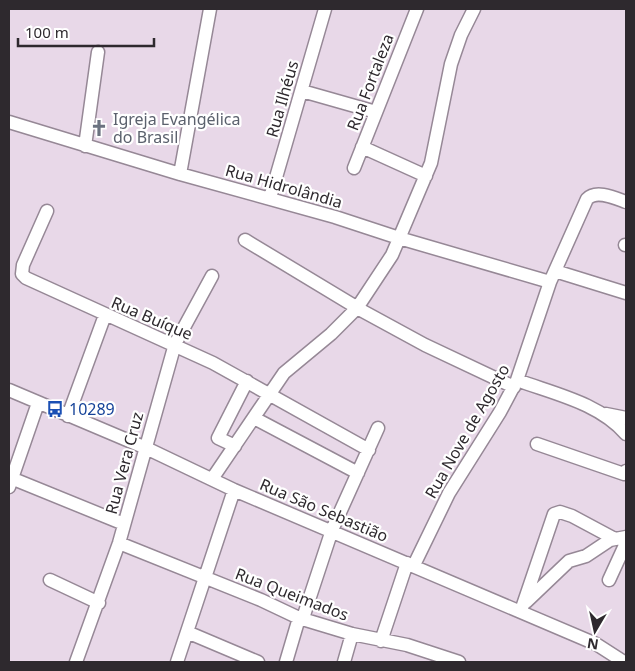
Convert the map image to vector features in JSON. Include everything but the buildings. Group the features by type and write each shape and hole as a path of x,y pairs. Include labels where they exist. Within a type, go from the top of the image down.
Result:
{"street":[{"path":"180,174 210,9"},
{"name":"Rua Ilhéus","path":"270,198 325,9"},
{"name":"Rua Fortaleza","path":"354,168 417,9"},
{"path":"212,479 284,373 331,334 356,307 379,277 400,238 432,163 451,64 461,35 474,9"},
{"path":"85,146 98,52"},
{"path":"302,91 376,112"},
{"name":"Rua Hidrolândia","path":"9,122 400,238 626,293"},
{"path":"362,147 426,176"},
{"name":"Rua Nove de Agosto","path":"381,640 410,564 449,493 515,383 553,276 587,199 592,194 597,194 626,202"},
{"name":"Rua Buíque","path":"47,211 23,265 22,274 38,286 105,316 175,344 247,381 369,450"},
{"path":"245,240 356,307 425,345 515,383 603,414 626,418"},
{"name":"Rua Vera Cruz","path":"76,662 99,603 119,543 175,344 212,276"},
{"path":"68,416 105,316"},
{"path":"235,446 218,438 247,381"},
{"name":"Rua São Sebastião","path":"9,390 146,448 234,490 410,564 523,608 596,644 625,661"},
{"path":"38,403 10,478 124,524"},
{"path":"603,414 626,434"},
{"path":"254,418 358,473"},
{"path":"286,662 332,530 378,428"},
{"path":"537,444 624,474 626,471"},
{"path":"177,662 234,490"},
{"path":"523,608 552,517 557,513 564,513 622,539"},
{"path":"609,580 622,539"},
{"path":"523,608 569,561 586,556 622,539"},
{"name":"Rua Queimados","path":"119,543 301,618 352,634 407,645 459,662"},
{"path":"50,580 99,603"},
{"path":"187,632 258,662"},
{"path":"344,662 352,634"}],"place":[{"name":"Igreja Evangélica do Brasil","path":"99,128"},
{"name":"10289","path":"55,409"}]}
